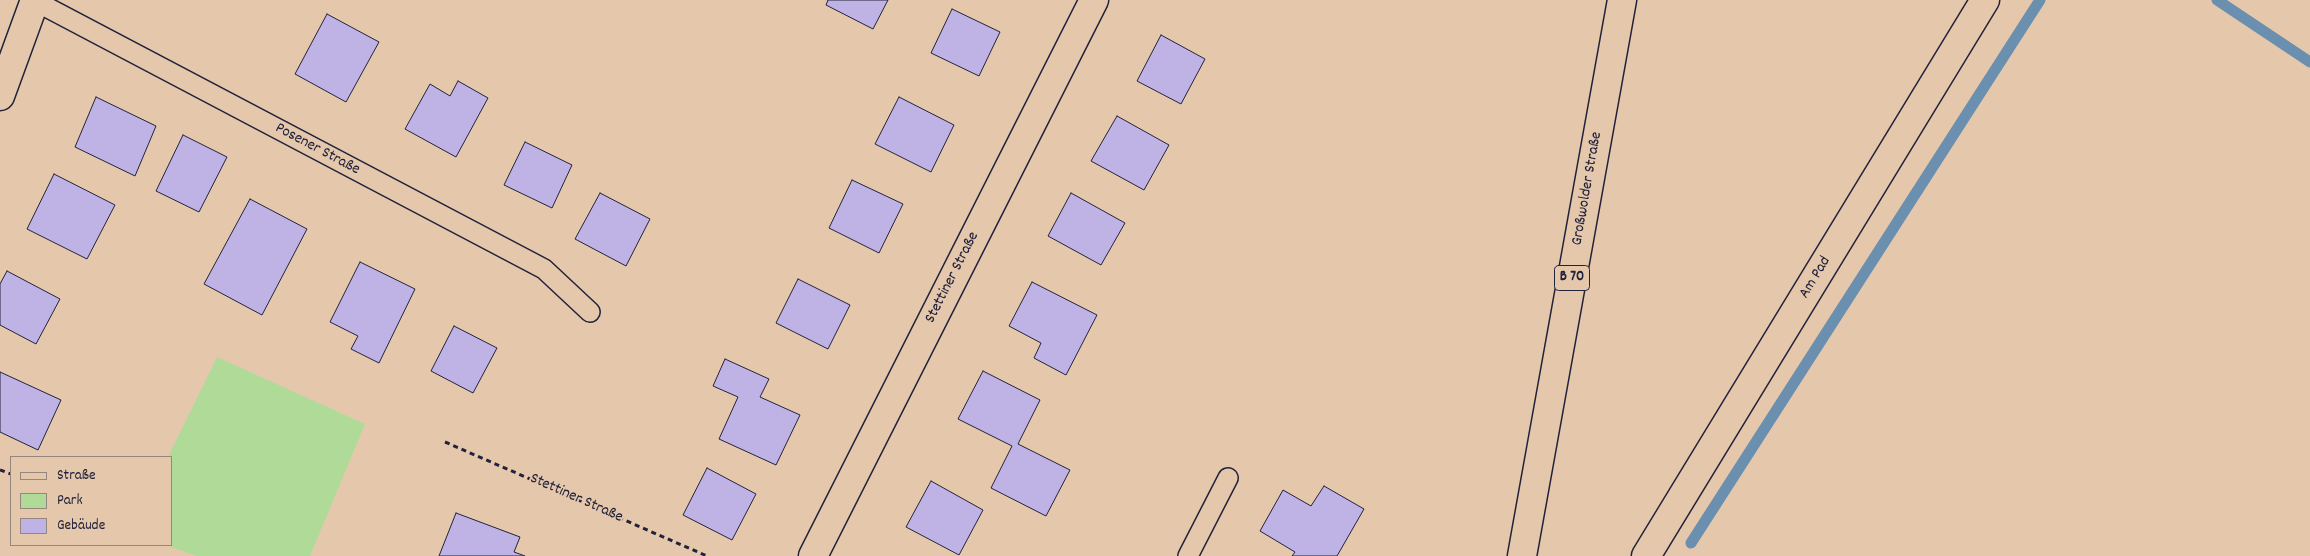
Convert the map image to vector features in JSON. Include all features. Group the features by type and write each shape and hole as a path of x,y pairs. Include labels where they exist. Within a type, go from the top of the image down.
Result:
{"street":[{"path":"0,96 35,0"},
{"name":"Stettiner Straße","path":"813,556 1094,0"},
{"name":"Großwolder Straße","path":"1522,556 1622,0"},
{"name":"Am Pad","path":"1646,556 1985,0"}],"lane":[{"name":"Posener Straße","path":"35,0 544,269 590,312"},
{"path":"1188,556 1228,478"}],"path":[{"name":"Stettiner Straße","path":"445,442 707,556"}],"green space":[{"path":"217,357 365,424 310,556 196,556 170,546 172,546 172,456 168,456"}],"building":[{"path":"828,0 888,0 873,29 826,5"},
{"path":"952,9 1000,32 979,76 931,53"},
{"path":"327,14 379,42 346,102 295,74"},
{"path":"1161,35 1205,59 1181,104 1137,81"},
{"path":"458,81 488,98 456,157 405,129 430,84 450,96"},
{"path":"96,97 156,126 135,176 75,147"},
{"path":"899,97 954,125 931,172 875,144"},
{"path":"1117,116 1169,145 1144,190 1091,161"},
{"path":"183,135 227,157 199,212 156,191"},
{"path":"525,142 572,165 552,208 504,185"},
{"path":"54,174 115,205 87,259 27,229"},
{"path":"852,180 903,204 879,253 829,228"},
{"path":"600,193 650,219 626,266 575,239"},
{"path":"1071,193 1125,223 1101,265 1048,236"},
{"path":"250,199 307,229 262,315 204,284"},
{"path":"360,262 415,289 379,363 351,349 358,336 330,322"},
{"path":"7,271 60,299 36,344 0,325 0,284"},
{"path":"798,279 850,305 828,349 776,323"},
{"path":"1032,282 1097,315 1066,375 1034,358 1041,343 1009,326"},
{"path":"454,326 497,348 473,393 431,371"},
{"path":"725,359 769,379 760,397 800,415 776,465 719,439 738,397 713,386"},
{"path":"983,371 1040,400 1018,444 1070,470 1046,516 991,488 1012,446 958,419"},
{"path":"0,372 61,400 38,450 0,432"},
{"path":"707,468 756,494 732,540 683,515"},
{"path":"931,481 983,510 959,555 906,527"},
{"path":"1324,486 1364,509 1337,556 1292,556 1295,552 1260,531 1283,490 1311,506"},
{"path":"456,513 520,537 514,552 525,556 439,556"}],"waterway":[{"path":"1691,543 2040,0"},
{"path":"2217,0 2310,62"}]}
